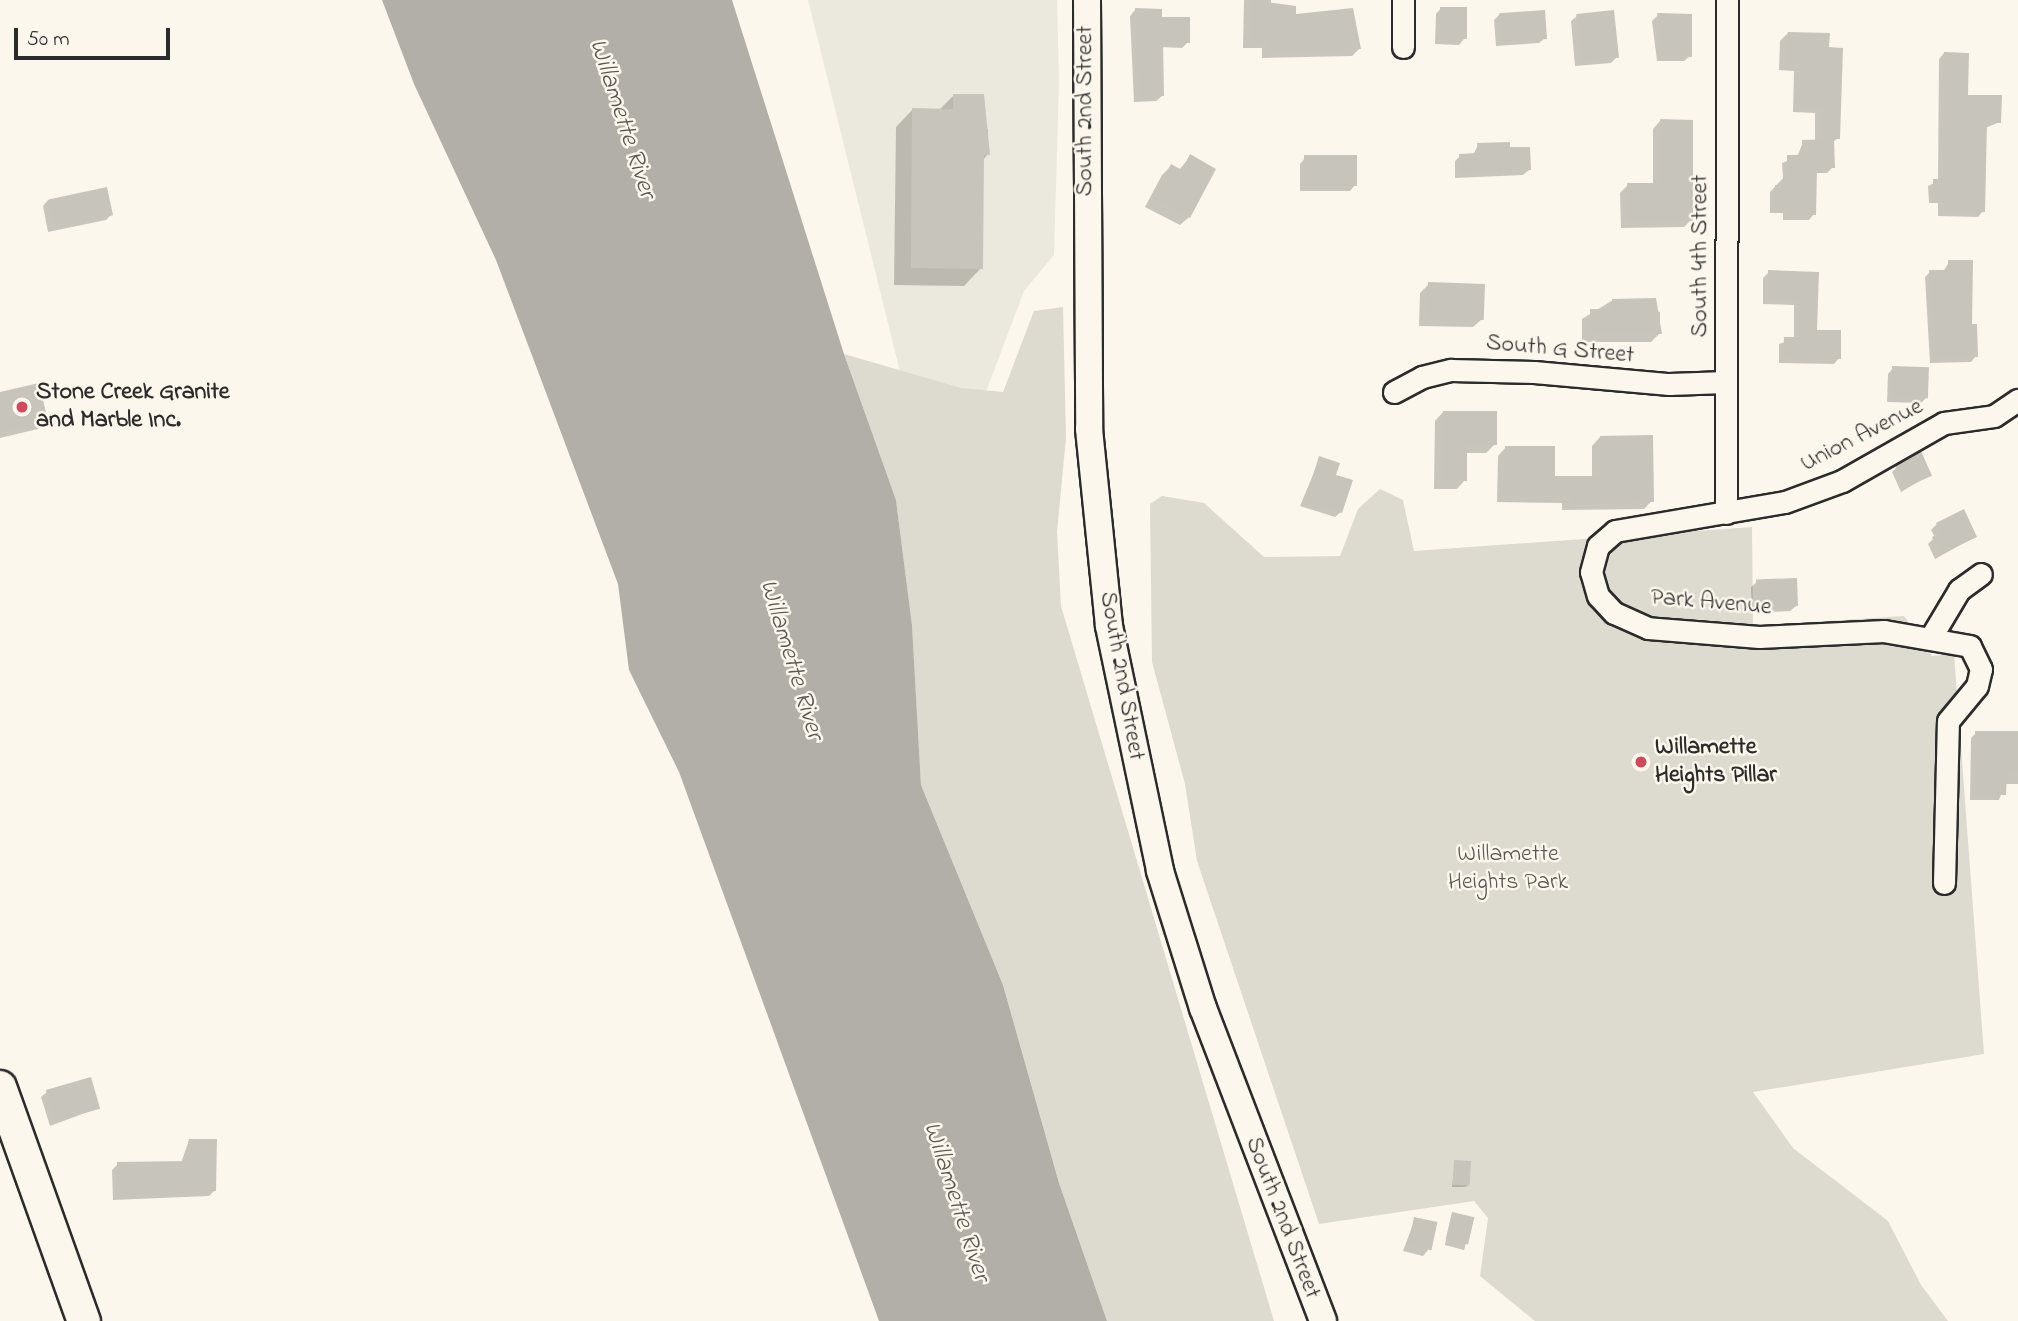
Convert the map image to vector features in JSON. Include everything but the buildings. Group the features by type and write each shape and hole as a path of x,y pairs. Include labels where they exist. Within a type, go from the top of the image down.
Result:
{"main road":[{"path":"0,1087 84,1321"}],"street":[{"name":"South 2nd Street","path":"1087,0 1089,429 1109,626 1164,883 1203,1008 1323,1321"},
{"path":"1403,0 1403,47"},
{"name":"South 4th Street","path":"1726,513 1727,0"},
{"name":"South G Street","path":"1394,392 1441,372 1485,369 1640,383 1726,382"},
{"name":"Union Avenue","path":"1726,513 1785,502 1842,481 1944,423 1994,416 2018,400"},
{"name":"Park Avenue","path":"1726,513 1615,531 1598,546 1591,572 1598,596 1614,613 1648,628 1759,637 1884,631 1931,637 1970,646 1981,668 1977,686 1948,721 1944,883"},
{"path":"1931,637 1959,590 1981,574"}],"shaded area":[{"path":"808,0 1057,0 1059,81 1054,255 1024,291 975,421 910,412"}],"green space":[{"path":"1063,307 1066,438 1057,532 1061,606 1274,1321 1107,1321 1059,1183 1003,985 921,785 912,625 896,500 844,354 961,388 1003,392 1034,311"},
{"name":"Willamette Heights Park","path":"1380,489 1403,500 1414,551 1752,527 1753,626 1904,616 1932,656 1954,654 1984,1054 1753,1092 1793,1148 1888,1221 1921,1285 1948,1321 1535,1321 1480,1276 1488,1218 1474,1201 1319,1224 1197,861 1185,784 1152,662 1150,504 1162,496 1204,503 1264,557 1340,556 1358,509"}],"water":[{"name":"Willamette River","path":"382,0 732,0 844,354 896,500 912,625 921,785 1003,985 1059,1183 1107,1321 879,1321 679,772 629,670 618,584 496,260 414,84"}],"place":[{"name":"Stone Creek Granite and Marble Inc.","path":"22,407"},
{"name":"Willamette Heights Pillar","path":"1641,762"}]}
